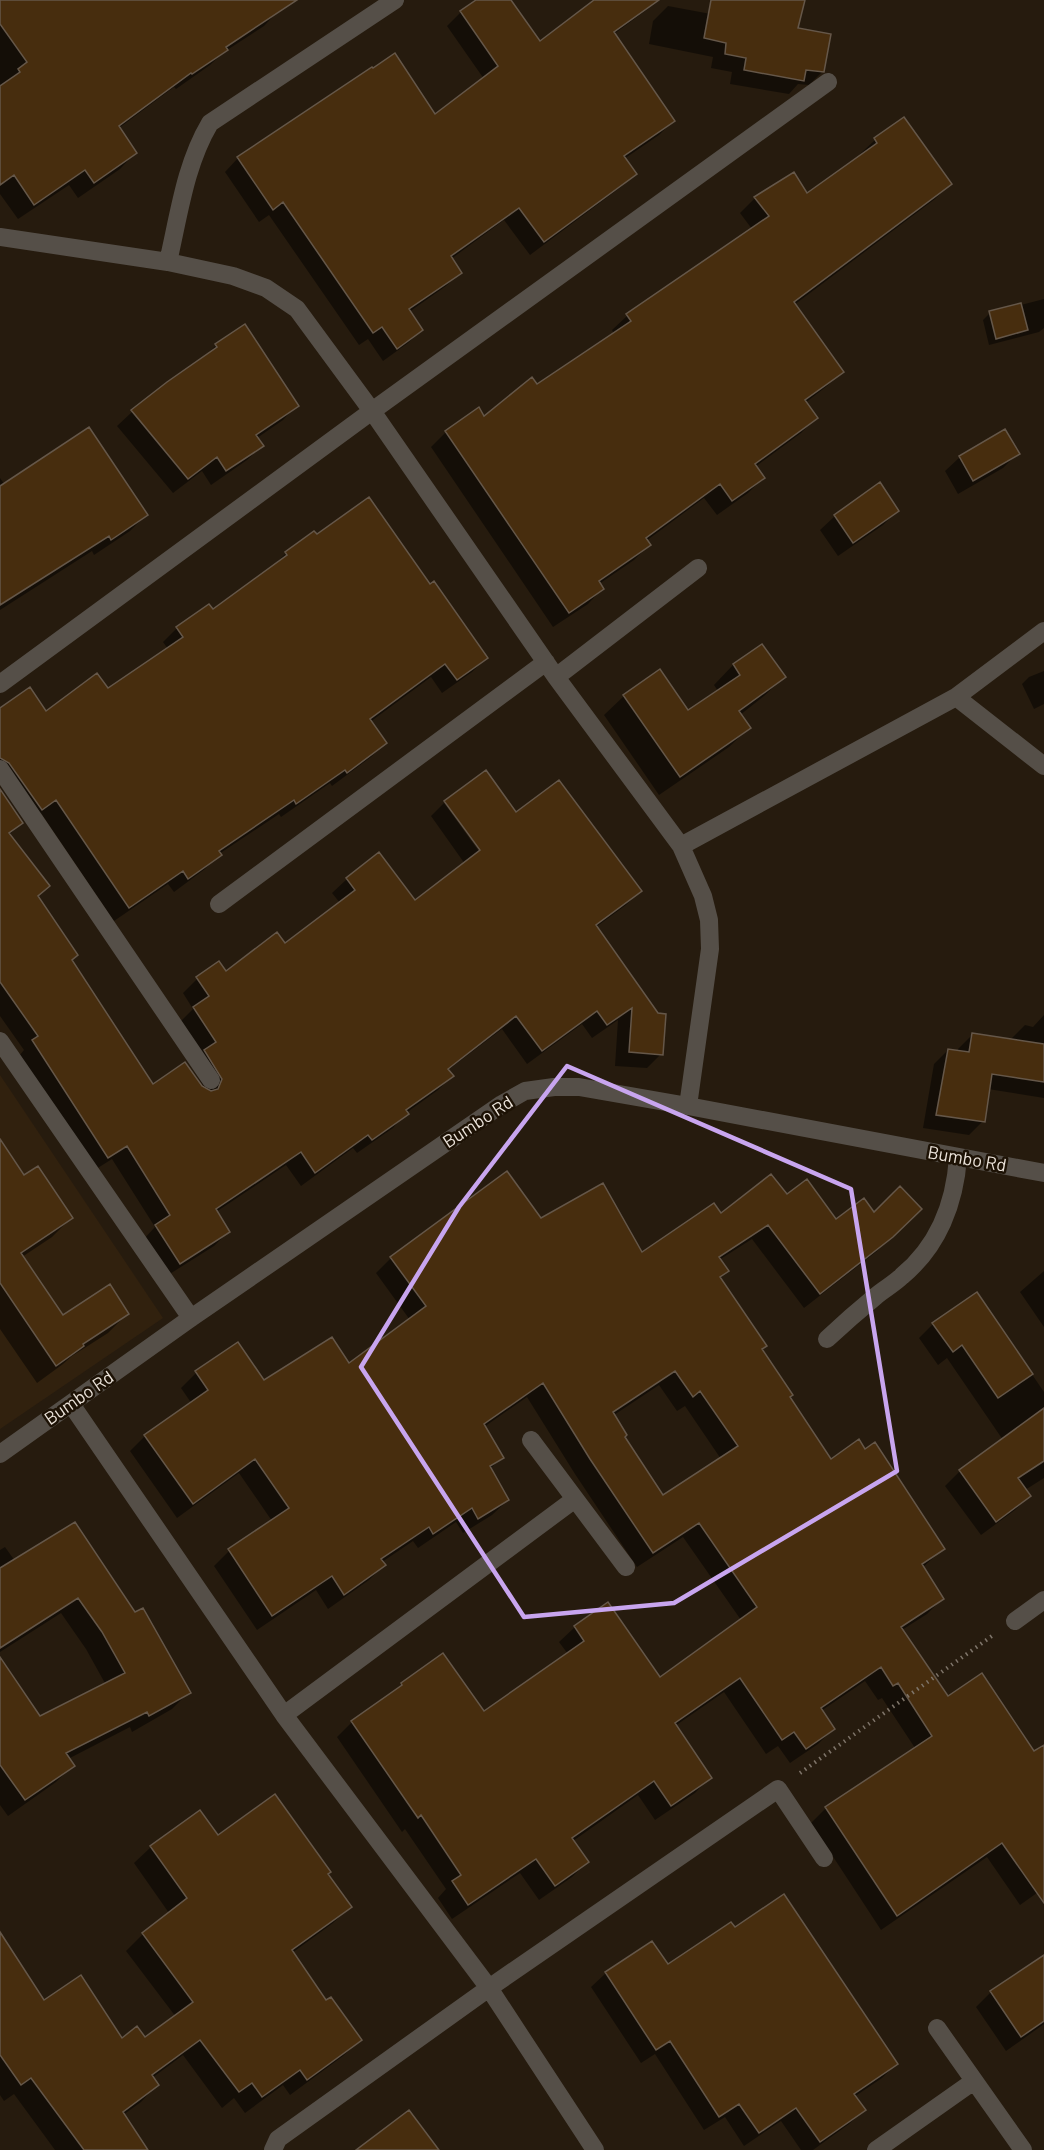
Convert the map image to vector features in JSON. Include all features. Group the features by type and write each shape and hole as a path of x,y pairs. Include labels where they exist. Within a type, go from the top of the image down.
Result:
{"street":[{"path":"168,262 190,165 198,143 210,123 395,0"},
{"path":"0,684 372,411 828,82"},
{"path":"0,237 168,262 233,276 266,288 297,309 372,411 551,670 681,846 703,896 709,920 710,949 688,1106"},
{"path":"219,904 698,568"},
{"path":"681,846 956,697 1044,631"},
{"path":"956,697 1044,766"},
{"path":"0,769 211,1080"},
{"path":"0,1041 191,1318"},
{"name":"Bumbo Rd","path":"0,1454 191,1318 502,1104 525,1091 554,1087 579,1087 1044,1173"},
{"path":"826,1339 878,1294 903,1276 926,1252 946,1218 956,1182 958,1157"},
{"path":"71,1404 284,1715 489,1988 595,2150"},
{"path":"531,1440 626,1567"},
{"path":"284,1715 575,1499"},
{"path":"1014,1621 1044,1600"},
{"path":"273,2150 278,2139 489,1988 778,1789 824,1858"},
{"path":"937,2028 1023,2150"},
{"path":"876,2150 974,2081"}],"path":[{"path":"778,1789 1014,1621"}],"highlighted area":[{"path":"567,1066 851,1189 897,1471 674,1603 524,1617 361,1367 459,1207"}],"shaded area":[{"path":"0,1075 163,1318 0,1429"}],"building":[{"path":"0,0 297,0 226,47 228,50 191,73 119,126 137,153 94,183 85,170 34,205 14,175 0,185 0,86 20,72 18,69 27,62 0,24"},
{"path":"476,0 511,0 540,41 594,0 659,0 614,32 675,121 624,156 637,174 544,242 519,208 451,256 462,273 409,309 423,330 397,349 382,327 373,333 283,202 273,210 237,157 395,53 435,114 498,66 460,11"},
{"path":"711,0 805,0 798,28 831,34 824,72 806,70 804,81 744,70 746,58 725,54 726,43 704,38"},
{"path":"904,117 952,184 794,302 844,372 805,400 818,418 755,464 765,478 732,501 720,484 646,538 651,545 599,581 604,589 569,613 445,431 479,407 484,416 532,377 537,384 631,321 626,314 769,216 754,197 794,172 807,193 877,143 874,138"},
{"path":"1021,303 1028,330 996,339 989,311"},
{"path":"245,324 299,406 256,435 264,446 226,471 217,457 188,479 131,410 217,347 215,344"},
{"path":"89,427 148,515 111,540 109,536 0,605 0,486"},
{"path":"1005,429 1020,454 973,481 959,456"},
{"path":"880,482 899,511 853,543 834,515"},
{"path":"369,497 430,584 434,581 488,658 457,680 445,664 370,719 387,743 347,773 345,770 296,804 294,800 219,851 222,855 188,879 183,871 129,908 56,800 42,810 9,763 0,758 0,708 30,687 46,711 97,673 108,688 183,637 176,627 209,604 213,609 287,555 285,552 314,531 317,534"},
{"path":"762,644 786,677 739,711 751,728 680,777 623,695 660,669 688,710 740,675 733,664"},
{"path":"486,770 516,812 559,780 642,891 596,925 658,1013 666,1014 663,1055 629,1052 632,1008 607,1025 597,1011 542,1051 516,1016 448,1069 454,1076 406,1110 409,1114 372,1140 368,1135 315,1173 301,1152 216,1209 230,1232 180,1264 155,1225 170,1215 127,1146 108,1158 32,1040 38,1036 0,982 0,789 23,823 9,833 50,886 38,896 78,955 72,960 153,1084 185,1062 202,1086 211,1091 218,1089 222,1079 204,1050 216,1042 193,1007 209,996 196,977 219,961 226,971 277,932 285,943 355,890 346,878 379,852 415,900 480,850 444,801"},
{"path":"972,1033 1044,1044 1044,1082 992,1074 985,1122 936,1115 948,1049 969,1052"},
{"path":"0,1139 24,1175 38,1166 73,1218 21,1253 63,1315 110,1284 129,1314 83,1344 84,1346 56,1366 0,1283"},
{"path":"507,1171 541,1218 603,1183 642,1252 714,1203 721,1213 771,1174 787,1194 807,1179 836,1219 864,1198 874,1212 900,1186 922,1209 893,1237 820,1294 768,1225 719,1257 729,1271 720,1277 767,1346 762,1349 793,1395 790,1397 831,1459 859,1439 865,1449 875,1442 945,1549 922,1564 944,1599 901,1627 948,1696 982,1673 1034,1751 1044,1745 1044,1903 1002,1843 897,1916 825,1807 932,1736 898,1683 893,1686 881,1667 821,1708 835,1729 806,1749 794,1732 782,1740 740,1678 675,1723 712,1778 671,1806 654,1781 572,1838 589,1862 555,1886 536,1859 468,1905 452,1881 461,1875 421,1815 418,1818 351,1721 443,1653 484,1711 584,1641 574,1626 608,1602 660,1677 757,1607 699,1523 653,1553 590,1459 543,1383 484,1424 504,1458 490,1466 509,1500 478,1519 472,1508 433,1534 429,1527 381,1559 386,1565 344,1595 332,1576 272,1616 228,1549 289,1508 255,1459 193,1504 144,1435 208,1390 195,1371 238,1342 264,1380 332,1337 349,1363 426,1306 390,1257","holes":["675,1371 693,1397 700,1391 738,1446 663,1495 625,1437 627,1435 613,1412"]},
{"path":"977,1292 1033,1374 998,1398 962,1345 953,1352 932,1323"},
{"path":"1044,1408 1044,1461 1018,1478 1031,1496 996,1522 959,1470"},
{"path":"75,1522 135,1612 143,1608 191,1693 149,1716 147,1712 66,1753 75,1766 25,1800 0,1765 0,1657 40,1716 125,1673 102,1632 78,1598 0,1648 0,1568"},
{"path":"275,1794 331,1872 328,1874 352,1907 292,1950 326,2000 331,1997 362,2040 307,2080 300,2070 262,2097 252,2083 239,2092 200,2040 152,2075 159,2085 123,2112 148,2150 84,2150 31,2078 21,2085 0,2055 0,1932 44,2000 81,1975 122,2038 137,2026 145,2037 193,2002 142,1933 187,1898 150,1846 200,1810 218,1835"},
{"path":"784,1894 898,2064 854,2094 866,2110 820,2142 796,2108 759,2133 739,2104 719,2117 670,2041 656,2050 605,1972 652,1941 668,1964 731,1922 735,1927"},
{"path":"1044,1955 1044,2021 1021,2037 990,1991"},
{"path":"409,2110 439,2150 356,2150"}]}
